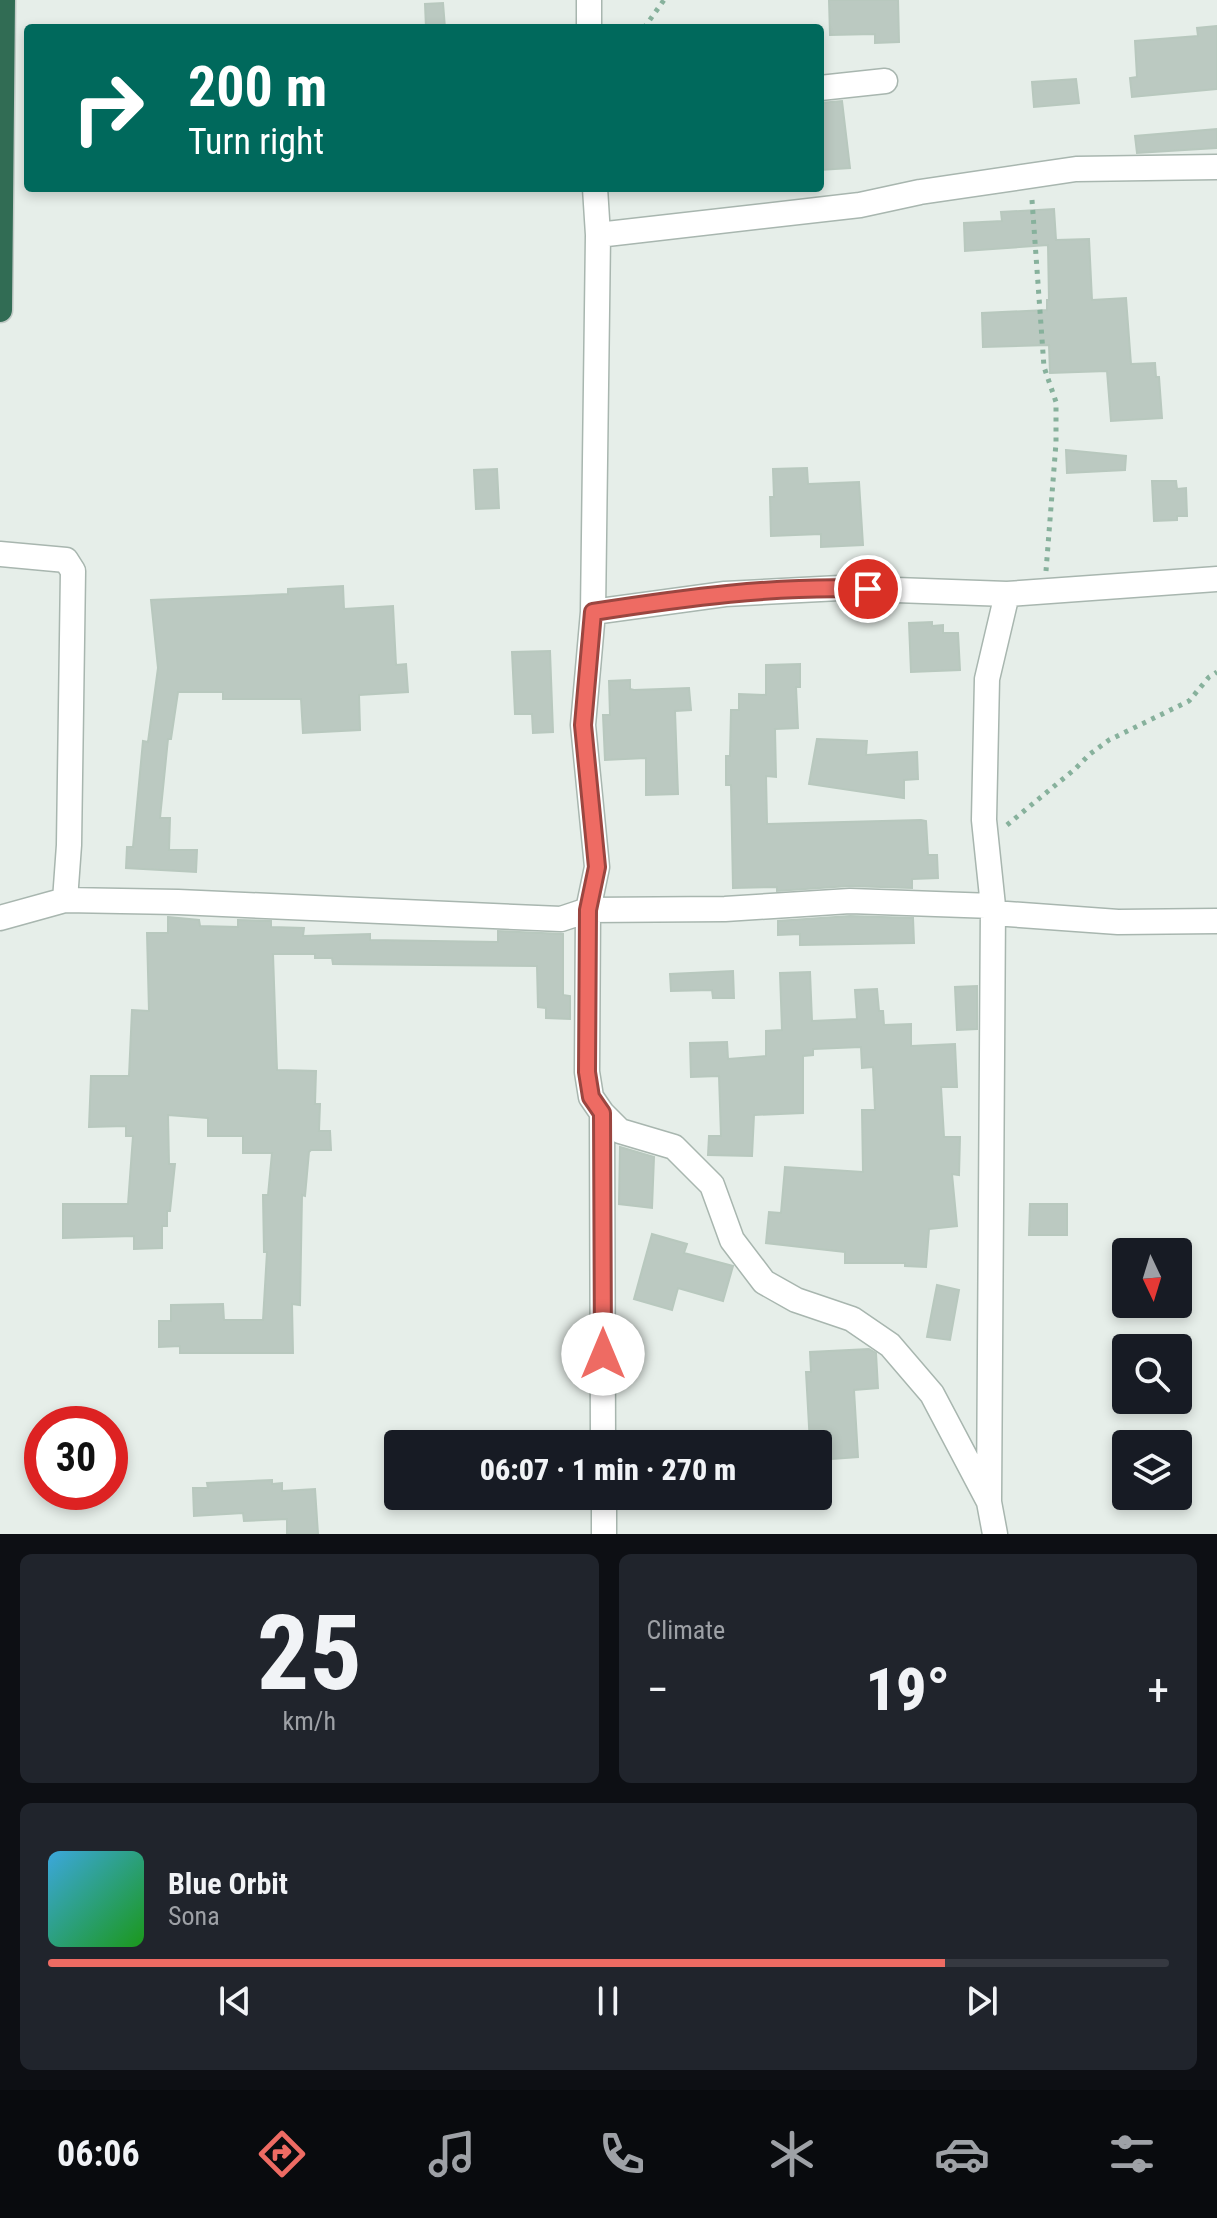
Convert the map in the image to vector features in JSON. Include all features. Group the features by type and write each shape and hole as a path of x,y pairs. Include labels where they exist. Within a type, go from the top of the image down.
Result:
{"highway":[{"path":"0,310 3,0"}],"street":[{"path":"589,0 589,24"},
{"path":"824,88 885,81"},
{"path":"598,235 860,205 920,192 1076,169 1217,167"},
{"path":"595,192 598,235 593,612 583,725 597,867 588,910 587,1072 591,1097 620,1131 674,1147 712,1185 732,1240 764,1282 796,1300 852,1319 890,1345 932,1394 989,1502"},
{"path":"0,554 66,560 73,571 69,845 65,900"},
{"path":"593,612 725,594 840,588 1007,594 1217,579"},
{"path":"995,1534 989,1502 993,909 984,805 987,679 1007,594"},
{"path":"0,918 65,900 561,919 588,910 725,909 850,901 993,909 1118,922 1217,921"},
{"path":"602,1113 603,1430"},
{"path":"604,1510 604,1534"}],"path":[{"path":"647,24 664,0"},
{"path":"1030,175 1044,367 1056,402 1056,443 1044,592"},
{"path":"986,841 1109,740 1189,701 1217,672"}],"building":[{"path":"829,0 898,0 899,42 875,43 875,34 830,35"},
{"path":"443,3 445,24 426,24 425,4"},
{"path":"1217,26 1217,89 1132,97 1130,78 1137,77 1135,41 1198,36 1197,28"},
{"path":"1076,79 1079,103 1034,107 1032,82"},
{"path":"842,101 850,168 824,170 824,103"},
{"path":"1217,129 1217,148 1137,153 1135,136"},
{"path":"1054,209 1056,240 1089,239 1092,300 1126,298 1131,364 1155,363 1162,418 1111,421 1107,371 1050,373 1049,345 983,347 982,313 1047,310 1048,245 965,251 964,223 1002,221 1001,212"},
{"path":"1066,450 1126,456 1125,470 1067,473"},
{"path":"807,468 808,484 859,482 863,545 821,547 821,534 771,536 773,469"},
{"path":"497,469 499,508 476,509 474,470"},
{"path":"1152,481 1176,481 1177,489 1186,488 1187,516 1177,516 1177,520 1154,521"},
{"path":"343,586 344,609 393,606 396,665 406,664 408,692 359,695 360,730 303,733 301,699 223,699 223,692 178,692 171,739 168,739 160,818 170,818 169,850 197,850 196,872 126,868 127,847 133,847 143,741 148,742 158,668 151,600 288,594 288,589"},
{"path":"932,622 932,626 943,625 943,633 958,633 960,670 911,672 909,623"},
{"path":"550,651 553,732 533,733 532,714 515,714 512,652"},
{"path":"800,664 800,687 796,687 798,728 775,729 776,777 766,776 767,824 926,821 928,855 937,855 938,878 912,879 912,888 849,886 777,891 777,887 733,888 731,785 726,785 731,710 739,710 739,694 766,695 766,665"},
{"path":"630,680 630,689 634,690 689,688 691,710 675,711 678,794 646,795 646,758 605,760 603,715 610,715 609,681"},
{"path":"817,739 867,741 866,755 917,752 918,779 904,780 904,798 809,784"},
{"path":"850,916 913,918 914,943 800,945 800,934 778,935 778,921"},
{"path":"168,917 199,920 200,926 238,927 238,920 271,921 271,927 304,928 303,936 370,934 370,940 498,942 498,931 563,934 563,995 570,996 570,1019 546,1018 546,1008 538,1007 537,966 333,964 332,958 315,958 315,954 273,954 277,1070 316,1071 315,1104 320,1104 319,1131 330,1131 331,1150 309,1152 305,1196 302,1195 300,1305 292,1304 293,1353 180,1353 180,1346 159,1347 159,1321 171,1321 171,1305 223,1304 224,1320 263,1320 267,1252 264,1252 263,1195 268,1195 272,1153 243,1153 243,1136 208,1136 208,1118 168,1115 169,1164 175,1164 167,1226 162,1226 162,1248 134,1249 134,1236 63,1238 63,1204 128,1204 133,1136 126,1136 126,1126 89,1127 91,1076 129,1076 132,1010 149,1011 147,933 168,933"},
{"path":"733,971 734,998 713,998 712,990 671,991 670,974"},
{"path":"810,972 812,1021 857,1019 855,990 877,989 884,1025 911,1024 911,1046 955,1044 957,1087 941,1087 944,1137 960,1137 959,1175 952,1174 957,1226 929,1229 926,1267 905,1266 905,1263 845,1263 845,1252 766,1243 769,1212 781,1213 785,1167 863,1172 862,1110 875,1110 873,1067 862,1068 861,1047 813,1049 813,1055 803,1056 803,1113 754,1115 752,1156 708,1155 709,1136 721,1136 719,1076 691,1077 690,1043 727,1042 728,1059 766,1056 766,1031 782,1030 780,973"},
{"path":"977,986 977,1029 957,1030 955,987"},
{"path":"620,1147 654,1157 652,1208 619,1204"},
{"path":"1030,1204 1067,1204 1067,1235 1029,1235"},
{"path":"652,1234 687,1244 684,1253 733,1266 723,1301 678,1288 672,1310 634,1299"},
{"path":"937,1285 959,1290 950,1340 927,1337"},
{"path":"869,1349 876,1353 878,1388 854,1390 858,1457 832,1459 832,1430 809,1430 806,1372 811,1372 810,1352"},
{"path":"272,1480 272,1484 282,1483 282,1491 315,1489 318,1534 287,1534 287,1519 244,1521 243,1513 194,1516 193,1488 208,1488 207,1483"}],"route":[{"path":"603,1354 602,1113 591,1097 587,1072 588,910 597,867 583,725 593,612 725,594 868,589"}]}
